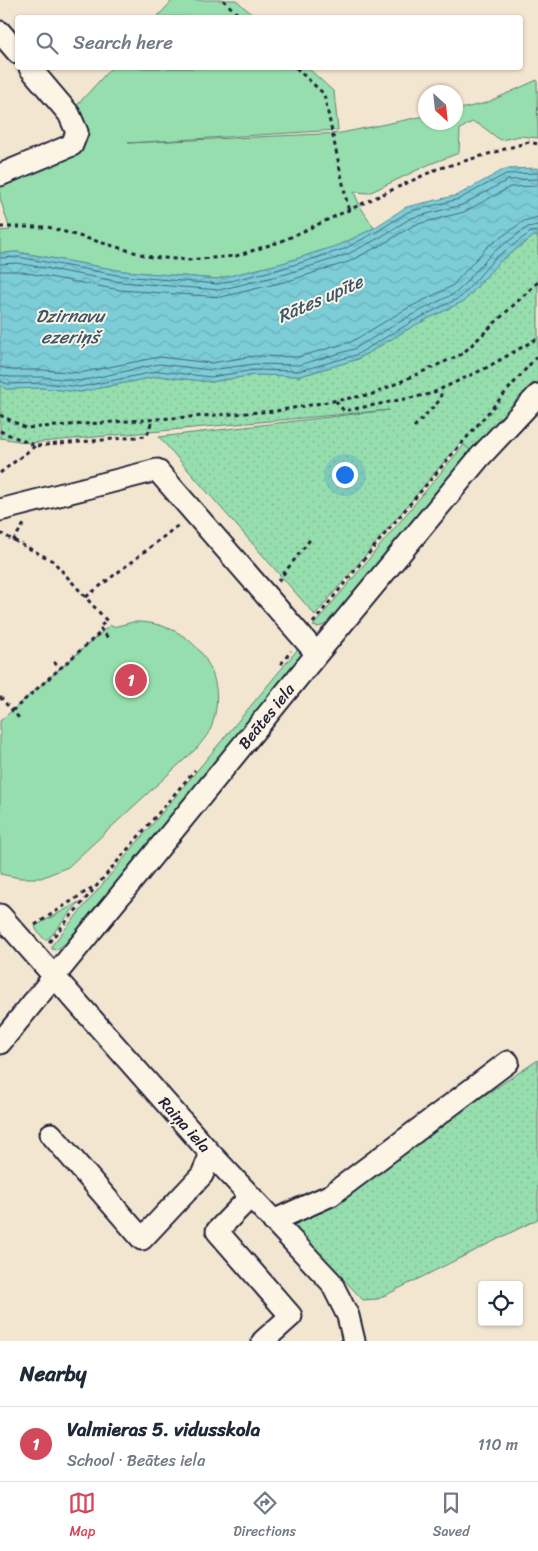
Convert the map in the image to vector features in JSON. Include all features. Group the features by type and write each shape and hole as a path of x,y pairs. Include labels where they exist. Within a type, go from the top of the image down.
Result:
{"street":[{"path":"0,32 15,50"},
{"path":"0,175 72,145 77,132 69,114 32,70"},
{"name":"Beātes iela","path":"0,1043 316,654 494,440 538,395"},
{"path":"0,510 157,470 316,654"},
{"name":"Raiņa iela","path":"0,915 211,1154 331,1282 348,1316 354,1341"},
{"path":"273,1221 331,1195 508,1062"},
{"path":"51,1134 142,1239 202,1175 211,1154"},
{"path":"250,1197 218,1231 291,1316 263,1341"}],"path":[{"path":"223,0 239,15"},
{"path":"298,70 324,94 349,212"},
{"path":"0,227 48,227 150,257 188,260 236,256 282,241 349,212 437,169 529,142 538,144"},
{"path":"0,415 26,428 276,411 374,394 462,354 538,282"},
{"path":"533,286 538,286"},
{"path":"336,401 344,411 430,394 486,368 538,338"},
{"path":"414,427 440,400 442,389"},
{"path":"0,431 36,446 148,436 152,420"},
{"path":"0,473 36,446"},
{"path":"86,598 195,513"},
{"path":"0,533 53,561 107,621 99,627 109,639"},
{"path":"267,596 312,537"},
{"path":"12,711 102,631"},
{"path":"54,662 60,669"},
{"path":"0,697 19,718"},
{"path":"32,927 96,886"}],"green space":[{"path":"173,0 236,0 253,15 159,15"},
{"path":"109,70 310,70 334,92 338,130 128,143 341,133 418,117 418,130 460,130 459,153 430,164 369,193 354,192 360,206 374,228 342,244 283,263 217,279 123,271 18,252 0,253 0,231 10,230 0,198 0,175 72,145 69,114"},
{"path":"537,80 538,138 520,136 501,140 480,125 472,122 463,127 463,108 486,103"},
{"path":"534,236 538,236 538,395 479,458 461,442 315,615 159,437 389,410 30,443 0,438 0,385 6,389 42,388 80,392 159,376 211,382 254,375 300,376 358,359 415,325 464,301 499,262"},
{"path":"493,410 479,440 328,624 318,627 313,626"},
{"path":"133,622 153,624 172,630 188,639 201,652 210,668 216,685 216,705 210,731 198,747 68,867 41,878 20,878 0,874 0,721 110,625 113,627"},
{"path":"302,648 305,652 65,944 56,950 52,949 52,945 298,649"},
{"path":"79,902 50,937 45,940 37,931 35,926"},
{"path":"538,1060 538,1219 378,1299 363,1300 291,1223"}],"water":[{"name":"Dzirnavu ezeriņš","path":"538,168 538,236 534,236 499,262 464,301 415,325 358,359 300,376 254,375 211,382 159,376 80,392 42,388 6,389 0,385 0,253 17,252 123,271 217,279 283,263 342,244 374,228 406,207 458,195 505,169"}],"place":[{"name":"Valmieras 5. vidusskola","path":"131,680"}],"water label":[{"name":"Rātes upīte","path":"320,299"}]}
